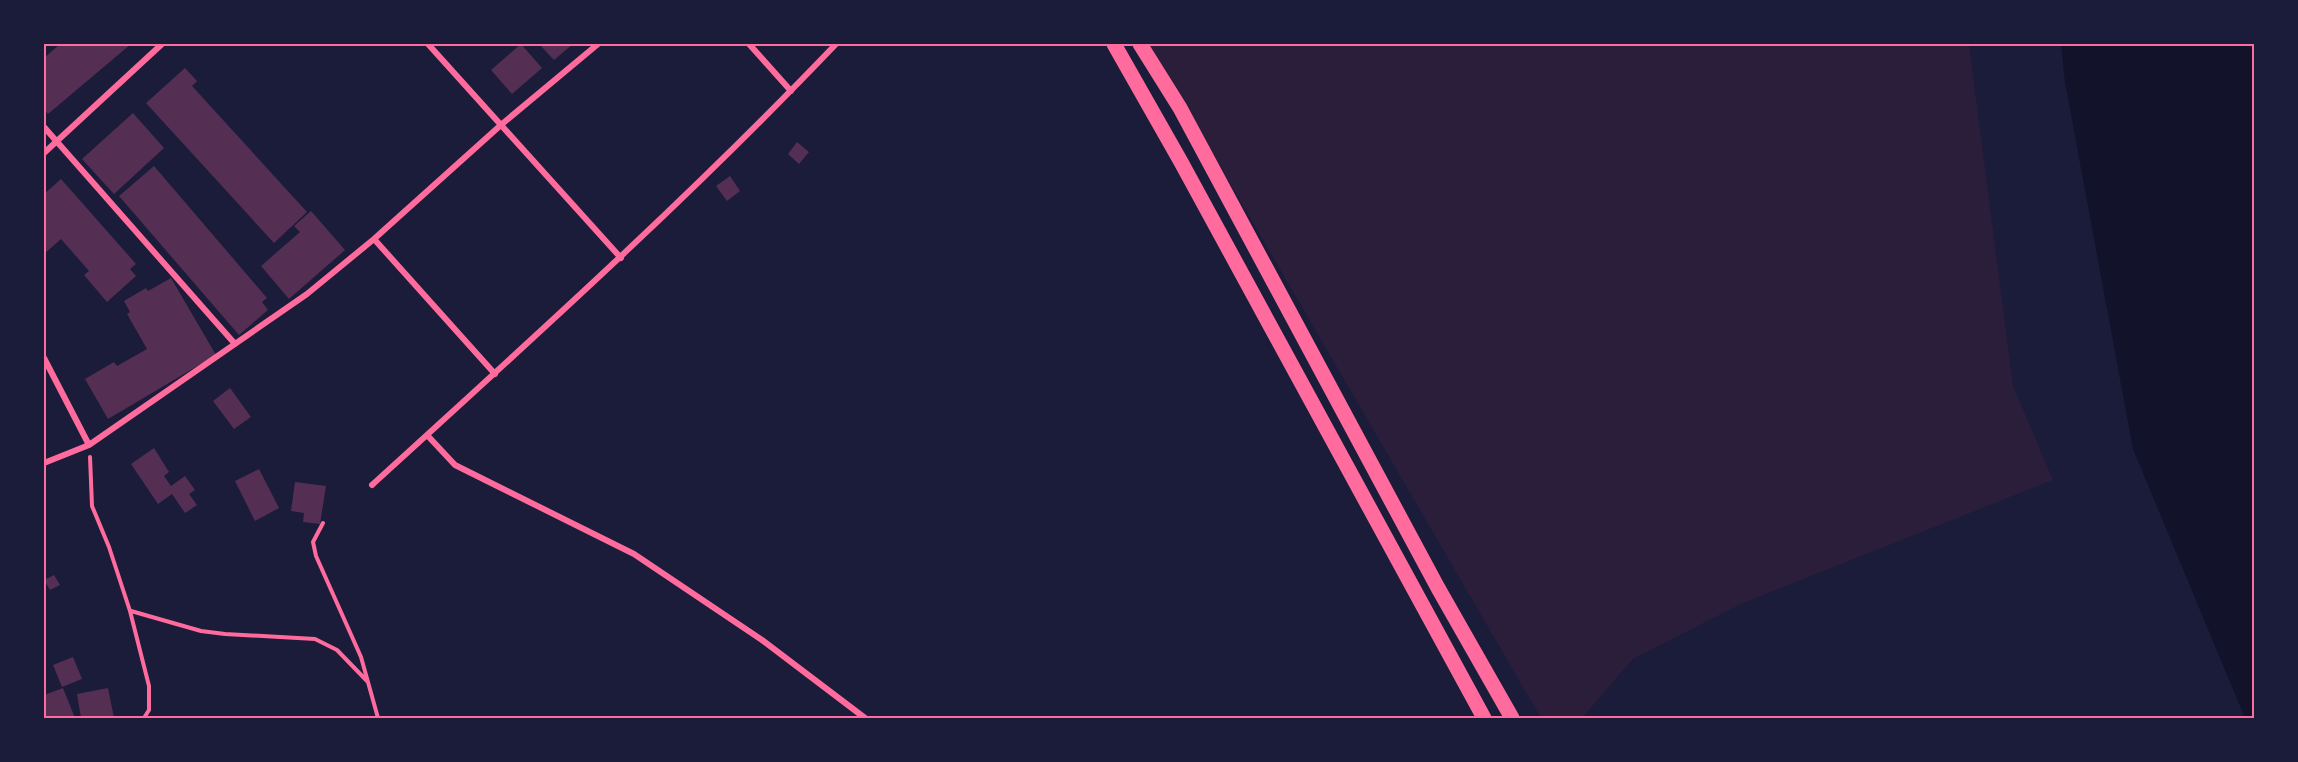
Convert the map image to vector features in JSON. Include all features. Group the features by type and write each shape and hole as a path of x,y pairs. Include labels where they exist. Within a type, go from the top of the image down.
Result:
{"main road":[{"path":"1114,44 1484,718"},
{"path":"1140,44 1180,108 1432,577 1512,718"}],"street":[{"path":"44,153 162,44"},
{"path":"428,44 621,258"},
{"path":"44,463 90,445 307,294 374,239 502,124 598,44"},
{"path":"749,44 791,91"},
{"path":"372,485 621,258 836,44"},
{"path":"44,127 235,344"},
{"path":"374,239 495,374"},
{"path":"44,358 90,445"},
{"path":"427,435 456,465 634,554 762,640 865,718"}],"path":[{"path":"90,445 92,506 130,611 149,686 149,710 144,718"},
{"path":"323,523 313,542 316,556 361,657 378,718"},
{"path":"130,611 201,631 315,639 338,650 368,682"}],"shaded area":[{"path":"1149,44 1969,44 2013,386 2053,480 1741,604 1633,659 1582,718 1541,718"},
{"path":"2061,44 2254,44 2254,718 2245,718 2133,449 2065,82"}],"building":[{"path":"60,44 131,44 48,114 44,109 44,58"},
{"path":"521,44 542,68 512,94 491,70"},
{"path":"539,44 573,44 554,60"},
{"path":"185,68 197,81 192,86 307,212 274,243 146,103"},
{"path":"133,113 164,148 114,194 82,159"},
{"path":"797,142 809,152 799,164 788,154"},
{"path":"154,166 267,298 262,302 268,310 239,335 119,196"},
{"path":"730,176 740,191 727,201 716,186"},
{"path":"61,179 136,264 130,269 136,276 107,302 84,275 89,271 61,239 44,254 44,194"},
{"path":"311,211 345,250 289,299 261,266 300,232 294,226"},
{"path":"171,278 216,355 108,419 85,379 114,362 117,366 147,349 127,314 130,312 124,301 146,288 148,291"},
{"path":"230,388 251,417 234,429 213,401"},
{"path":"154,448 169,472 164,476 171,486 185,476 195,490 189,494 197,505 185,513 172,494 158,504 131,464"},
{"path":"259,469 279,508 255,521 235,481"},
{"path":"295,482 326,486 320,524 303,522 304,513 291,511"},
{"path":"54,575 60,585 50,590 44,580"},
{"path":"73,657 82,679 62,687 53,665"},
{"path":"63,688 75,718 46,718 44,695"},
{"path":"108,688 114,718 103,718 102,716 81,718 77,694"}]}
